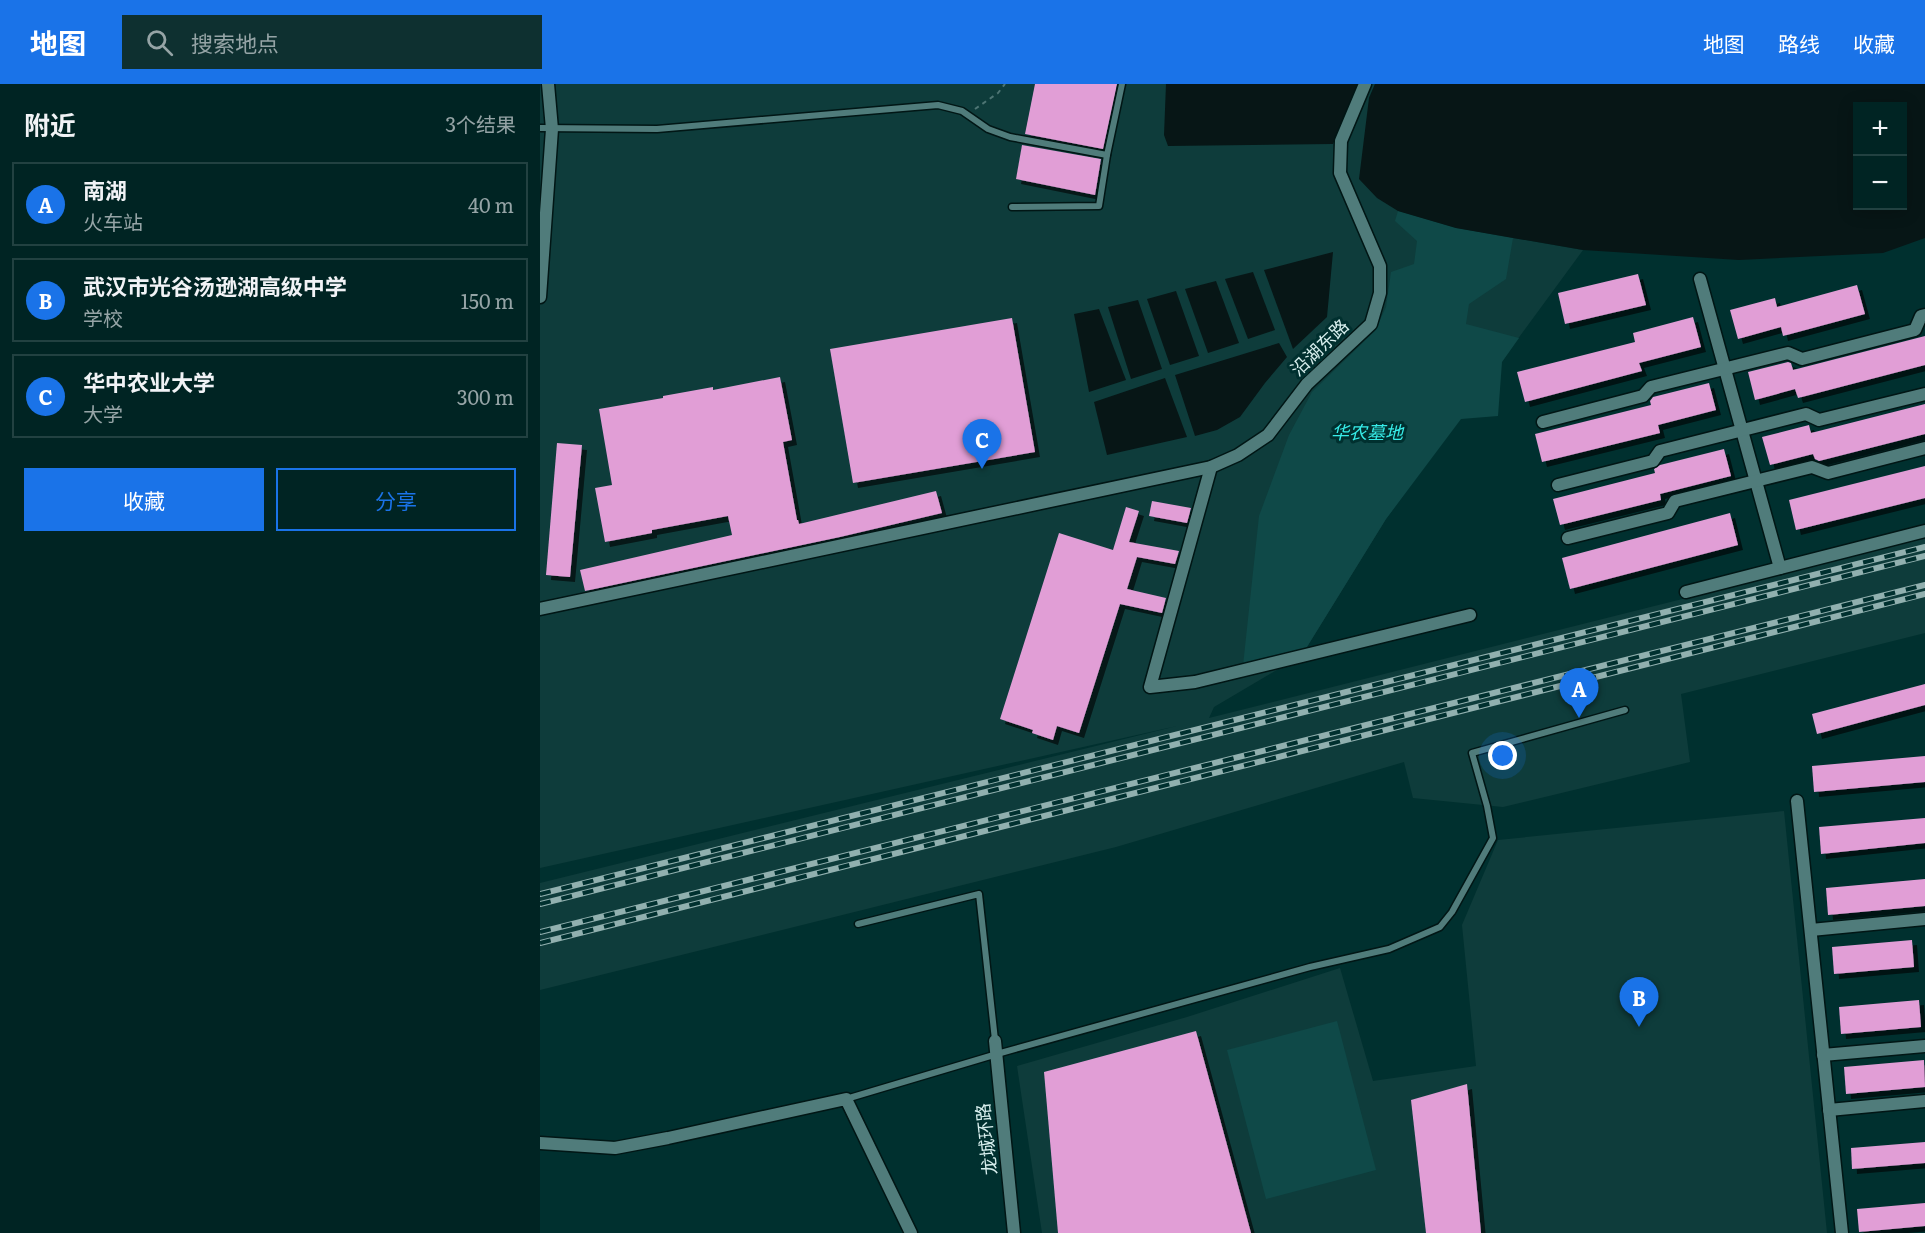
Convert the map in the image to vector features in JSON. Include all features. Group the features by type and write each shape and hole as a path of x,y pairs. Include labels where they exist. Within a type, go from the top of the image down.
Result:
{"street":[{"path":"540,297 548,84"},
{"name":"沿湖东路","path":"540,609 1211,467 1238,455 1268,435 1307,384 1371,324 1380,293 1380,266 1340,173 1341,141 1365,84"},
{"path":"1700,279 1780,568"},
{"path":"1543,422 1643,396 1651,387 1788,353 1802,359 1915,330 1921,316 1925,315"},
{"path":"1558,485 1653,461 1660,452 1806,414 1819,420 1925,394"},
{"path":"1568,538 1668,513 1676,501 1812,467 1828,473 1925,448"},
{"path":"1211,467 1150,687 1195,682 1470,615"},
{"path":"1686,592 1925,531"},
{"path":"1797,801 1842,1233"},
{"path":"1810,930 1925,919"},
{"path":"1824,1055 1925,1046"},
{"name":"龙城环路","path":"996,1047 1014,1233"},
{"path":"540,1143 615,1148 846,1099 911,1233"},
{"path":"1829,1110 1925,1101"}],"lane":[{"path":"1012,207 1099,206 1122,84"},
{"path":"546,128 657,129 938,105 962,111 988,129 1010,137 1107,155"},
{"path":"846,1099 996,1047 1389,949 1440,927 1452,912 1493,838 1487,806 1472,753 1625,710"},
{"path":"858,924 979,894 996,1047"}],"path":[{"path":"962,111 976,109 998,93 1005,84"}],"shaded area":[{"path":"540,84 1375,84 1369,98 1398,211 1456,228 1583,250 1386,519 1302,655 1214,707 1209,718 1925,538 1925,633 1681,694 1690,762 1503,807 1413,798 1404,762 1116,847 540,990 540,883 1177,726 540,868"},
{"path":"1166,84 1361,84 1333,144 1168,146 1164,135"},
{"path":"1375,84 1925,84 1925,238 1883,253 1739,260 1583,250 1456,228 1398,211 1377,198 1359,179 1369,98"},
{"path":"1333,252 1327,317 1293,349 1264,270"},
{"path":"1253,272 1275,330 1248,339 1225,279"},
{"path":"1216,281 1239,343 1208,353 1185,289"},
{"path":"1176,291 1199,356 1170,365 1147,299"},
{"path":"1138,300 1162,369 1131,379 1108,307"},
{"path":"1099,309 1126,380 1089,392 1074,314"},
{"path":"1279,343 1287,357 1240,417 1217,430 1195,436 1175,375"},
{"path":"1165,378 1187,437 1107,455 1094,402"},
{"path":"1784,811 1827,1233 1042,1233 1017,1066 1187,1017 1340,968 1373,1081 1476,1066 1462,925 1498,840"}],"green space":[{"name":"华农墓地","path":"1398,211 1456,228 1513,238 1506,279 1469,304 1466,324 1519,338 1502,362 1498,416 1461,419 1386,519 1302,655 1242,675 1259,516 1289,435 1312,392 1375,331 1386,307 1391,272 1414,264 1417,241 1395,221"},
{"path":"1337,1021 1376,1170 1266,1199 1227,1050"}],"building":[{"path":"1035,84 1117,84 1103,149 1025,134"},
{"path":"1022,145 1101,159 1095,195 1016,179"},
{"path":"1638,274 1646,305 1565,324 1558,293"},
{"path":"1857,285 1865,314 1783,336 1781,327 1738,339 1730,310 1775,298 1777,307"},
{"path":"1693,317 1701,347 1639,363 1642,371 1525,402 1517,372 1635,342 1633,333"},
{"path":"1012,318 1035,452 853,483 830,349"},
{"path":"1925,336 1925,365 1798,398 1795,389 1755,400 1748,372 1788,362 1791,363 1793,370"},
{"path":"780,377 792,440 783,442 799,524 936,491 942,513 585,591 580,570 732,535 728,516 652,530 652,533 605,542 595,488 612,485 599,409 713,387 713,390"},
{"path":"1709,383 1716,410 1658,425 1660,433 1542,462 1535,434 1651,405 1650,401 1653,397"},
{"path":"1925,404 1925,434 1819,461 1813,454 1770,465 1762,437 1809,425 1811,433"},
{"path":"557,443 582,445 570,577 546,575"},
{"path":"1724,449 1731,476 1660,494 1661,500 1560,525 1553,499 1655,473 1654,469 1660,465"},
{"path":"1925,466 1925,498 1796,530 1789,500"},
{"path":"1152,501 1191,508 1187,523 1149,516"},
{"path":"1126,507 1139,511 1129,542 1179,551 1175,564 1137,557 1127,589 1166,598 1162,613 1120,604 1079,733 1057,726 1053,740 1032,733 1033,730 1000,719 1059,533 1113,550"},
{"path":"1730,513 1738,545 1570,589 1562,558"},
{"path":"1925,684 1925,705 1817,734 1812,714"},
{"path":"1925,756 1925,782 1814,792 1812,766"},
{"path":"1925,818 1925,843 1821,854 1819,827"},
{"path":"1925,879 1925,906 1828,915 1826,888"},
{"path":"1912,940 1914,967 1834,974 1832,947"},
{"path":"1919,1000 1921,1027 1841,1034 1839,1007"},
{"path":"1196,1031 1251,1233 1058,1233 1044,1072"},
{"path":"1924,1060 1925,1087 1846,1094 1844,1067"},
{"path":"1467,1084 1481,1233 1426,1233 1411,1100"},
{"path":"1925,1142 1925,1163 1852,1169 1851,1148"},
{"path":"1925,1203 1925,1226 1859,1232 1857,1209"}],"railway":[{"path":"540,894 1925,547"},
{"path":"540,904 1925,556"},
{"path":"540,932 1925,585"},
{"path":"540,943 1925,594"}],"place":[{"name":"华中农业大学","path":"982,469"},
{"name":"南湖","path":"1579,718"},
{"name":"武汉市光谷汤逊湖高级中学","path":"1639,1027"}]}
